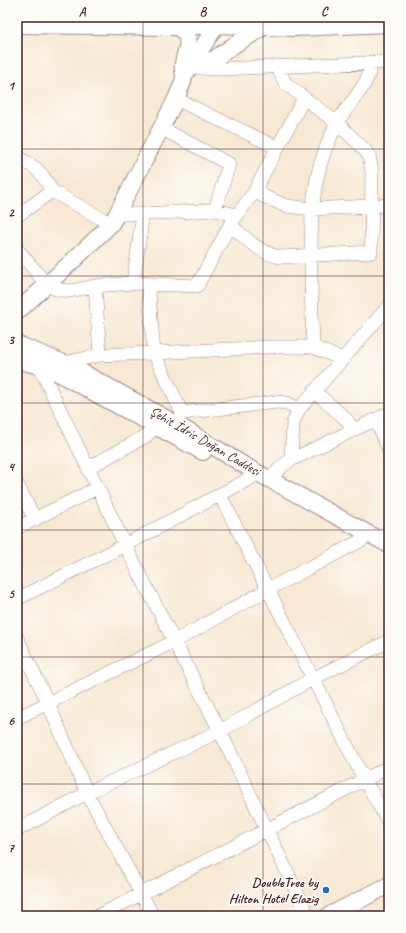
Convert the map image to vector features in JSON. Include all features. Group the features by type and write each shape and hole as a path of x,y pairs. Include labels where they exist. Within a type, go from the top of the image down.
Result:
{"main road":[{"path":"184,79 190,78 201,66 226,21"},
{"path":"17,312 78,256 114,219 176,99 184,79 226,21"},
{"path":"17,25 178,27 226,21 264,27 295,28 389,24"},
{"path":"178,27 185,35 188,44 182,66 184,79"},
{"path":"201,66 264,27"},
{"name":"Şehit İdris Doğan Caddesi","path":"17,344 64,363 180,419 248,467 379,538 389,554"},
{"name":"Şehit İdris Doğan Caddesi","path":"17,360 58,373 251,478 379,538"},
{"path":"328,916 389,885"}],"street":[{"path":"313,347 311,256 312,208 318,174 337,123 367,80 371,69 371,62"},
{"path":"201,66 221,69 389,62"},
{"path":"17,157 37,167 52,191 114,219 143,214 215,210 234,220 257,247 272,256 311,256 372,252 372,166 369,156 364,149 337,123 284,81 278,67"},
{"path":"17,248 47,284 56,289 70,291 95,286 133,283 197,286 234,220 254,192 304,98"},
{"path":"176,99 278,148"},
{"path":"161,128 229,164 215,210"},
{"path":"17,216 52,191"},
{"path":"254,192 286,206 312,208 389,206"},
{"path":"133,283 143,214"},
{"path":"148,283 154,353 180,419 277,402 287,403 299,409"},
{"path":"95,286 100,355"},
{"path":"291,460 292,423 299,409 389,306"},
{"path":"64,363 100,355 269,347 313,347 342,359"},
{"path":"39,366 125,545 220,731 308,916"},
{"path":"314,391 349,422 354,430"},
{"path":"271,479 282,466 291,460 376,420 389,412"},
{"path":"376,420 389,450"},
{"path":"88,468 146,436 157,426"},
{"path":"17,599 125,545 251,478"},
{"path":"17,484 35,520"},
{"path":"17,528 97,488"},
{"path":"220,495 312,679 364,779 389,823"},
{"path":"17,718 175,641 267,590 379,538"},
{"path":"17,638 48,703 87,793 153,916"},
{"path":"17,830 87,793 220,731 312,679 389,641"},
{"path":"98,916 389,767"}],"place":[{"name":"DoubleTree by Hilton Hotel Elazig","path":"326,890"}]}
